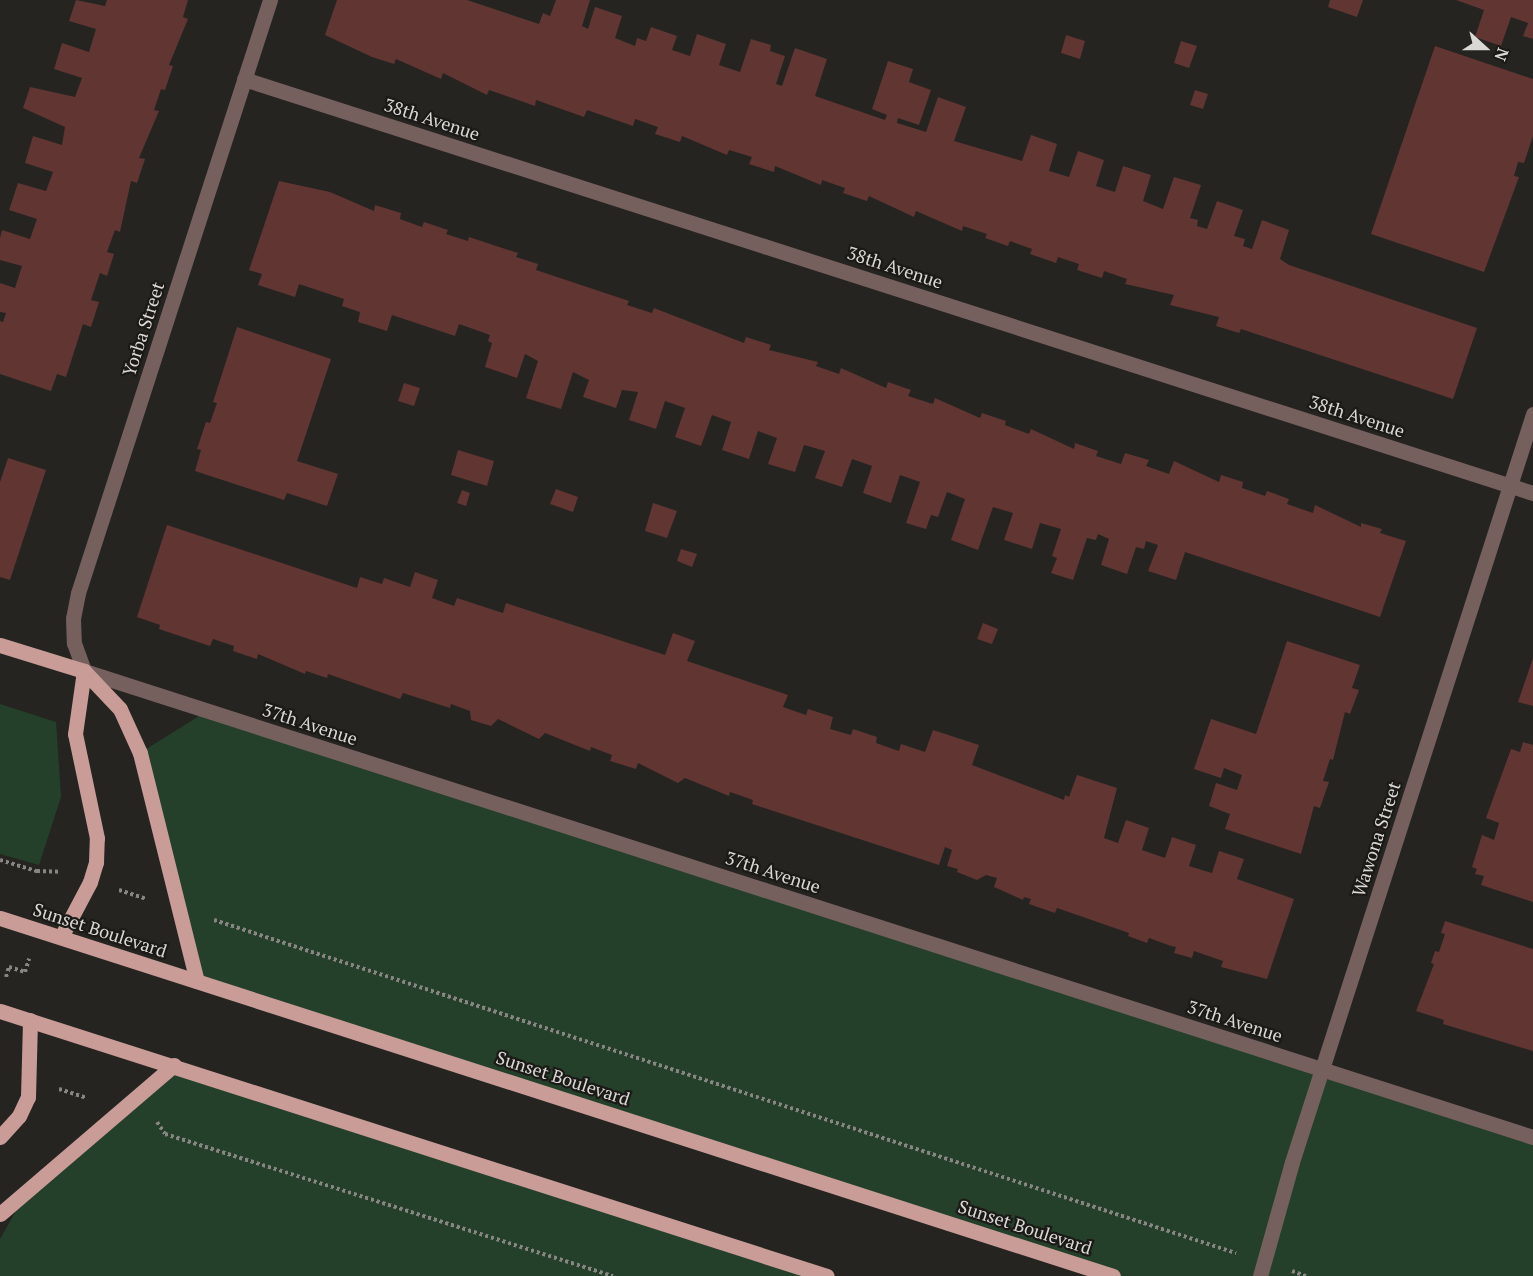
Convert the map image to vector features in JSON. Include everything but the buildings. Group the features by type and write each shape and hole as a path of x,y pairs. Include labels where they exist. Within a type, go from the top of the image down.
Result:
{"main road":[{"name":"37th Avenue","path":"0,645 84,671"},
{"path":"61,937 90,882 96,862 97,838 75,734 84,671"},
{"path":"84,671 120,709 134,737 197,981"},
{"name":"Sunset Boulevard","path":"0,918 1113,1276"},
{"path":"0,1011 827,1276"},
{"path":"0,1137 19,1116 28,1097 30,1020"},
{"path":"0,1214 174,1065"}],"street":[{"name":"Yorba Street","path":"84,671 74,643 73,618 78,593 270,0"},
{"name":"38th Avenue","path":"244,79 1533,493"},
{"name":"Wawona Street","path":"1260,1276 1323,1070 1533,414"},
{"name":"37th Avenue","path":"84,671 1533,1137"}],"path":[{"path":"0,860 37,871 58,872"},
{"path":"112,888 158,903"},
{"path":"211,919 1214,1246"},
{"path":"6,977 9,967 25,972 30,958"},
{"path":"59,1089 96,1101"},
{"path":"156,1122 165,1134 613,1276"}],"green space":[{"path":"0,704 56,722 61,797 39,865 0,854"},
{"path":"207,711 1533,1137 1533,1276 1114,1276 199,982 140,753"},
{"path":"174,1065 828,1276 0,1276 0,1239 28,1190"}]}
